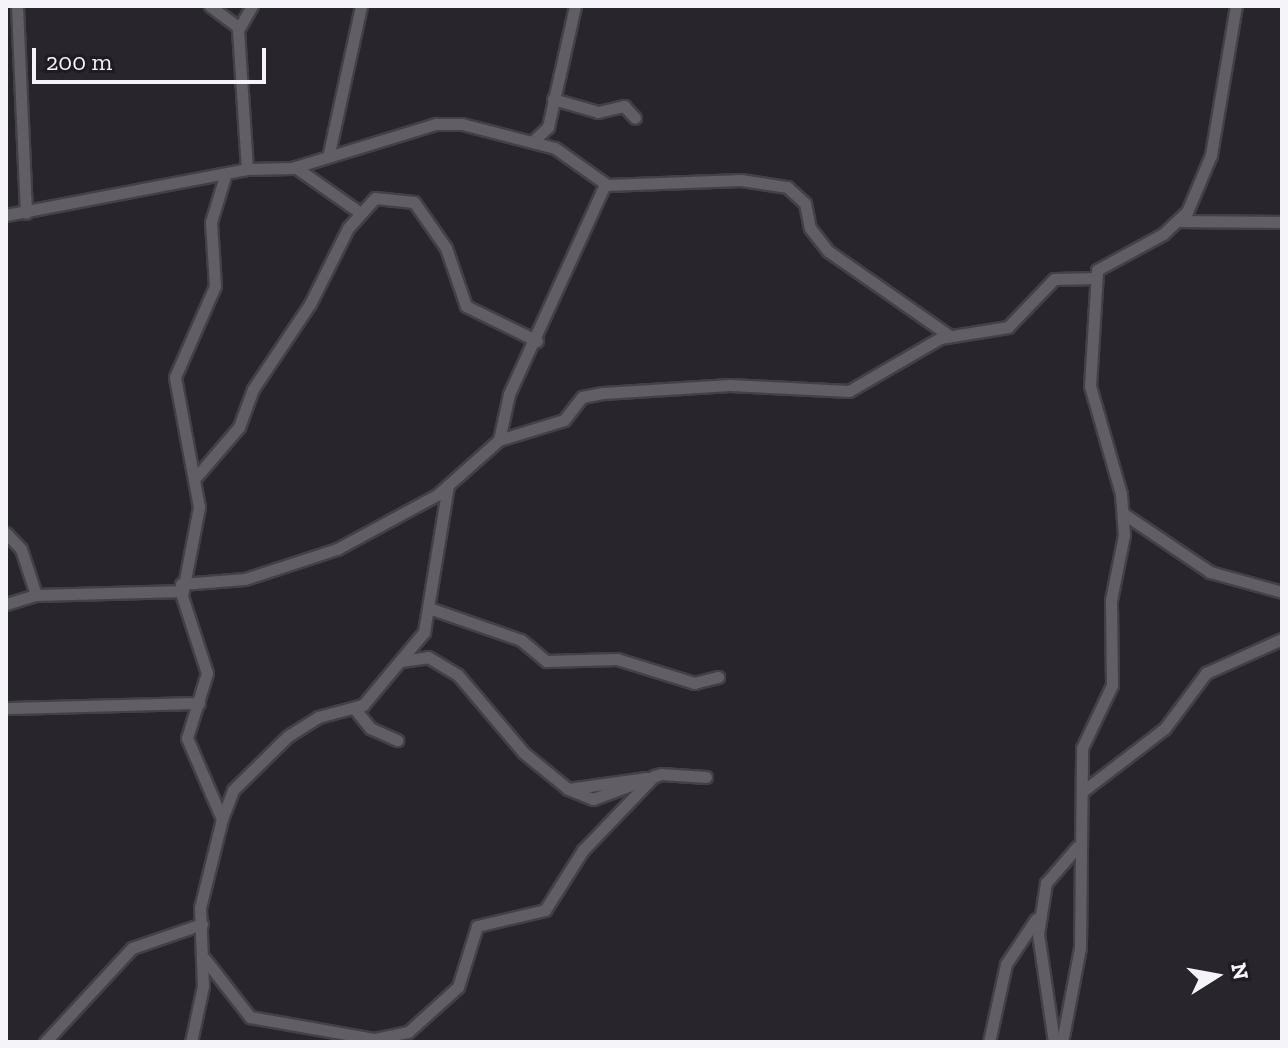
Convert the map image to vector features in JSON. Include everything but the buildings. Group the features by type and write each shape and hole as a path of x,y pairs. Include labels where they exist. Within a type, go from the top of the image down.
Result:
{"street":[{"path":"17,6 26,213"},
{"path":"210,6 239,28"},
{"path":"247,169 239,28 252,6"},
{"path":"329,153 361,6"},
{"path":"533,141 546,133 575,6"},
{"path":"1181,221 1211,155 1236,6"},
{"path":"553,99 598,112 624,106 635,118"},
{"path":"6,215 225,176 247,169 295,167 329,153 436,124 533,141 564,153 605,184 741,180 787,187 805,203 810,228 828,251 950,336"},
{"path":"295,167 359,212"},
{"path":"222,819 188,743 207,673 182,587 197,523 197,476 175,377 215,286 211,222 225,176"},
{"path":"499,440 509,394 537,341 567,258 605,184"},
{"path":"197,476 239,427 253,389 359,212 386,194 414,202 446,248 466,306 537,341"},
{"path":"1062,1042 1080,948 1077,847 1083,791 1082,748 1112,685 1111,600 1124,514 1090,386 1096,278 1105,261 1181,221 1282,222"},
{"path":"6,604 36,595 182,587 251,577 337,549 448,486 499,440 564,420 582,397 730,385 849,391 950,336 1008,327 1054,279 1096,278"},
{"path":"191,1042 204,958 202,924 222,819 233,790 288,736 354,708 401,662 424,632 448,486"},
{"path":"1124,514 1210,572 1282,592"},
{"path":"6,533 21,549 36,595"},
{"path":"429,608 521,640 546,661 617,659 694,683 718,677"},
{"path":"1083,791 1165,728 1206,673 1282,639"},
{"path":"401,662 428,657 458,675 506,735 568,789 651,777 706,777"},
{"path":"6,708 199,703"},
{"path":"354,708 370,728 397,740"},
{"path":"204,958 250,1017 371,1041 408,1032 453,995 477,926 545,910 583,850 651,777"},
{"path":"1054,1042 1038,934 1049,878 1077,847"},
{"path":"989,1042 1006,964 1043,901"},
{"path":"45,1042 132,948 202,924"}]}
